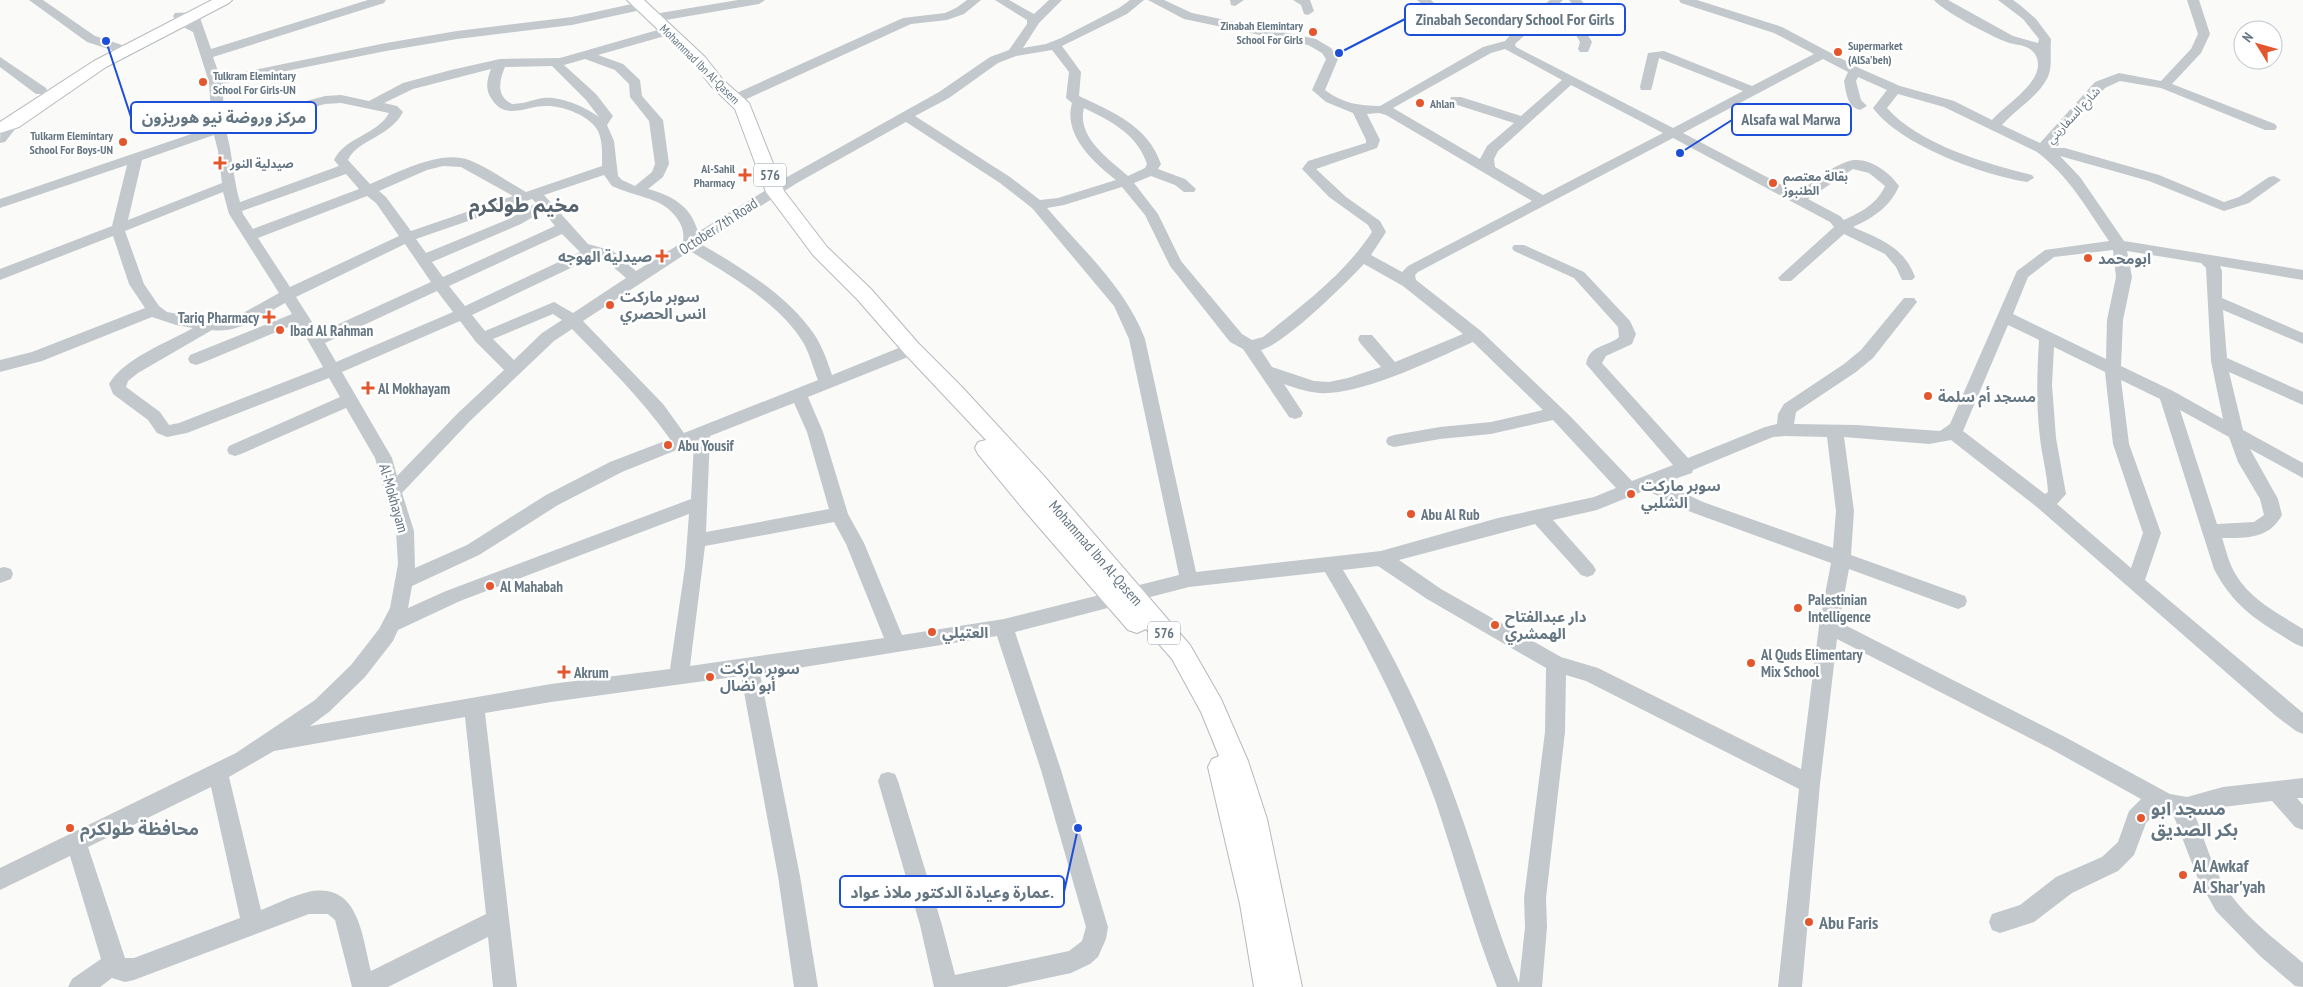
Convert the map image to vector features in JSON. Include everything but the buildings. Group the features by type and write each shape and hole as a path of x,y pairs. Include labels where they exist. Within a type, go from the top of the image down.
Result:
{"main road":[{"path":"3,123 41,92 118,48 188,20 210,0"},
{"path":"3,123 27,112 100,64 224,0"},
{"name":"Mohammad Ibn Al-Qasem","path":"644,8 699,60 717,83 743,107 751,124 774,190 820,251 864,294 912,350 945,398 1032,504 1181,652 1212,707 1235,761 1253,819 1287,987"},
{"name":"Mohammad Ibn Al-Qasem","path":"1124,597 1177,672 1195,703 1215,748 1240,840 1269,987"}],"street":[{"path":"35,0 91,38 118,48"},
{"path":"206,55 380,0"},
{"path":"215,82 458,35 572,21 644,8 759,0"},
{"path":"735,99 839,54 907,21 950,15 975,0"},
{"path":"1001,0 1029,15 1033,22"},
{"path":"1013,53 1033,22 1056,0"},
{"name":"October 7th Road","path":"394,491 464,417 548,337 774,190 944,94 994,60 1013,53 1055,45 1123,12 1138,0"},
{"path":"1154,0 1188,16 1312,42 1327,51 1332,59 1318,90 1319,93 1358,110 1383,109 1487,50 1509,44 1527,25 1557,0"},
{"path":"1299,0 1306,3 1308,11"},
{"path":"1575,0 1590,16 1578,28 1579,33 1586,42 1584,49"},
{"path":"1685,0 1778,30 1855,71 1895,88 1949,104 1995,125 2045,151 2075,182 2119,245 2124,277 2115,320 2113,368 2121,444 2152,533 2135,583"},
{"path":"1940,0 1988,28 2009,38 2034,46 2043,55"},
{"path":"1995,125 2010,108 2035,87 2043,74 2045,62 2043,55 2045,39 2039,29 2018,9 2004,0"},
{"path":"2164,85 2197,50 2204,34 2193,0"},
{"name":"Al-Mokhayam","path":"0,879 218,773 272,742 322,706 358,670 386,635 400,608 407,564 405,531 383,458 301,316 249,236 235,209 229,185 225,151 219,129 215,82 206,55 188,20"},
{"path":"371,105 408,86 452,74 500,63 557,62 668,31"},
{"path":"1509,44 1511,49 1835,219 1841,227 1882,245 1896,256 1905,270 1907,278"},
{"path":"1038,205 1059,202 1140,178 1153,168 1153,161 1142,137 1107,114 1072,98 1075,72 1055,45"},
{"path":"1646,87 1652,56 1660,54 1753,91"},
{"path":"586,55 619,68 634,83 636,97 656,120 662,164 658,174 637,191"},
{"path":"1408,282 1408,274 1413,269 1822,55"},
{"path":"0,61 41,92"},
{"path":"557,62 558,66 591,96 606,116 601,123"},
{"path":"500,63 492,81 495,94 506,106 516,107 551,103 583,112 601,123 608,138 610,168 614,180 678,207 692,232 690,244 761,291 791,317 812,342 827,384"},
{"path":"1855,71 1850,81 1855,101 1860,106"},
{"name":"شارع السفاريني","path":"2045,151 2100,85 2120,77 2164,85 2270,127"},
{"path":"1488,168 1487,159 1491,150 1570,79"},
{"path":"1895,88 1880,108 1884,114 1900,126 1950,153 1990,170 2008,176 2027,178"},
{"path":"0,204 219,129 261,116 331,99 392,109 395,110 396,115 381,129 342,155 341,160 381,200 462,314 482,338 514,370"},
{"path":"1456,100 1522,121"},
{"path":"1079,101 1076,117 1086,144 1102,162 1125,182 1151,214 1176,263 1236,338 1249,345 1261,345 1269,341 1334,286 1363,257 1379,232 1378,228 1325,187 1309,169 1313,164 1372,145 1373,140 1358,110"},
{"path":"1383,109 1544,202"},
{"path":"906,116 1005,180 1038,205 1113,293 1132,323 1189,580"},
{"path":"0,139 3,123"},
{"path":"2045,151 2065,152 2154,178 2222,207 2230,207 2244,200 2274,180"},
{"path":"136,157 116,229 137,284 154,310 168,318 210,325 226,325 238,322 287,295 408,237 534,199 610,168"},
{"path":"249,236 369,190 422,167 449,161 464,163 534,199 583,248 592,252 608,254 636,279"},
{"path":"1786,278 1820,246 1839,233 1841,227 1862,217 1878,205 1892,188 1890,181 1870,168 1850,165 1798,199"},
{"path":"235,209 348,168"},
{"path":"1150,171 1180,182 1189,189"},
{"path":"0,275 229,185"},
{"path":"423,260 516,221 534,199"},
{"path":"315,341 563,228"},
{"path":"272,742 551,693 749,667 1004,627 1189,580 1381,558 1539,516 1597,503 1686,468 1764,434 1785,430 1835,431 1929,438 1943,437 1957,427 2022,274 2050,253 2119,245 2303,275"},
{"path":"1519,248 1579,275 1625,325 1628,335 1626,341 1616,347 1599,352 1594,356 1594,364 1686,468"},
{"path":"210,325 132,369 117,384 119,390 154,416 162,429 167,431 181,429 333,370 462,314 592,252"},
{"path":"1363,257 1408,282 1474,335 1557,413 1629,490"},
{"path":"2205,259 2212,265 2215,271 2214,300 2219,361 2227,406 2235,433 2251,472 2270,500 2273,515 2268,523 2257,528 2211,531"},
{"path":"2214,300 2303,339"},
{"path":"1785,430 1786,414 1790,408 1850,368 1866,354 1909,302"},
{"path":"482,338 553,307 573,321 657,408 680,440"},
{"path":"0,366 36,356 154,310"},
{"path":"196,359 301,316"},
{"path":"2003,316 2167,395 2303,472"},
{"path":"1266,371 1315,388 1340,386 1392,369 1474,335"},
{"path":"2046,504 2055,498 2057,494 2048,438 2044,385 2047,337"},
{"path":"1366,339 1392,369"},
{"path":"1249,345 1295,413"},
{"path":"405,580 473,550 540,507 589,480 680,440 912,350"},
{"path":"2219,361 2303,399"},
{"path":"799,395 820,450 839,514 855,543 896,645"},
{"path":"2167,395 2225,574 2236,590 2262,613 2303,639"},
{"path":"235,450 350,399"},
{"path":"1394,441 1440,433 1491,428 1557,413"},
{"path":"1790,987 1810,784 1830,626 1841,560 1845,511 1835,431"},
{"path":"1952,432 1987,456 2046,504 2283,710 2303,724"},
{"path":"679,677 694,567 697,504 702,465 702,433"},
{"path":"1647,483 1697,507 1841,560 1958,600"},
{"path":"392,624 453,596 697,504"},
{"path":"695,541 839,514"},
{"path":"1539,516 1587,570"},
{"path":"1381,558 1434,594 1556,664 1591,674 1810,784"},
{"path":"1330,565 1373,640 1408,712 1444,799 1493,950 1509,987"},
{"path":"1830,626 2058,742 2158,799 2181,807 2193,806 2223,797 2303,788"},
{"path":"951,987 1071,962 1086,954 1096,937 1097,927 1051,770 1004,627"},
{"path":"1530,987 1536,928 1535,898 1555,732 1556,664"},
{"path":"749,667 789,876 806,987"},
{"path":"474,706 505,987"},
{"path":"218,773 253,924"},
{"path":"888,780 931,925 946,987"},
{"path":"2277,791 2303,820"},
{"path":"2000,922 2026,914 2064,885 2110,864 2126,848 2137,818 2142,811 2158,799"},
{"path":"2181,807 2212,883 2222,900 2258,937 2303,978"},
{"path":"76,842 113,964 125,970 134,969 309,903 324,902 342,910 347,920 364,987 498,920"},
{"path":"80,987 113,964"}],"place":[{"name":"Zinabah Elemintary School For Girls","path":"1313,32"},
{"name":"مركز وروضة نيو هوريزون","path":"106,41"},
{"name":"Supermarket (AlSa'beh)","path":"1838,52"},
{"name":"Zinabah Secondary School For Girls","path":"1339,53"},
{"name":"Tulkram Elemintary School For Girls-UN","path":"203,82"},
{"name":"Ahlan","path":"1420,103"},
{"name":"Tulkarm Elemintary School For Boys-UN","path":"123,142"},
{"name":"Alsafa wal Marwa","path":"1680,153"},
{"name":"صيدلية النور","path":"220,163"},
{"name":"Al-Sahil Pharmacy","path":"745,175"},
{"name":"بقالة معتصم الطنبوز","path":"1773,183"},
{"name":"صيدلية الهوجه","path":"662,256"},
{"name":"ابومحمد","path":"2088,258"},
{"name":"سوبر ماركت انس الحصري","path":"610,305"},
{"name":"Tariq Pharmacy","path":"269,317"},
{"name":"Ibad Al Rahman","path":"280,330"},
{"name":"Al Mokhayam","path":"368,388"},
{"name":"مسجد أم سلمة","path":"1928,396"},
{"name":"Abu Yousif","path":"668,445"},
{"name":"سوبر ماركت الشلبي","path":"1631,494"},
{"name":"Abu Al Rub","path":"1411,514"},
{"name":"Al Mahabah","path":"490,586"},
{"name":"Palestinian Intelligence","path":"1798,608"},
{"name":"دار عبدالفتاح الهمشري","path":"1495,625"},
{"name":"العتيلي","path":"932,632"},
{"name":"Al Quds Elimentary Mix School","path":"1751,663"},
{"name":"Akrum","path":"564,672"},
{"name":"سوبر ماركت أبو نضال","path":"710,677"},
{"name":"مسجد ابو بكر الصديق","path":"2141,818"},
{"name":"محافظة طولكرم","path":"70,828"},
{"name":"عمارة وعيادة الدكتور ملاذ عواد.","path":"1078,828"},
{"name":"Al Awkaf Al Shar'yah","path":"2183,875"},
{"name":"Abu Faris","path":"1809,922"}],"district":[{"name":"مخيم طولكرم","path":"524,205"}]}
